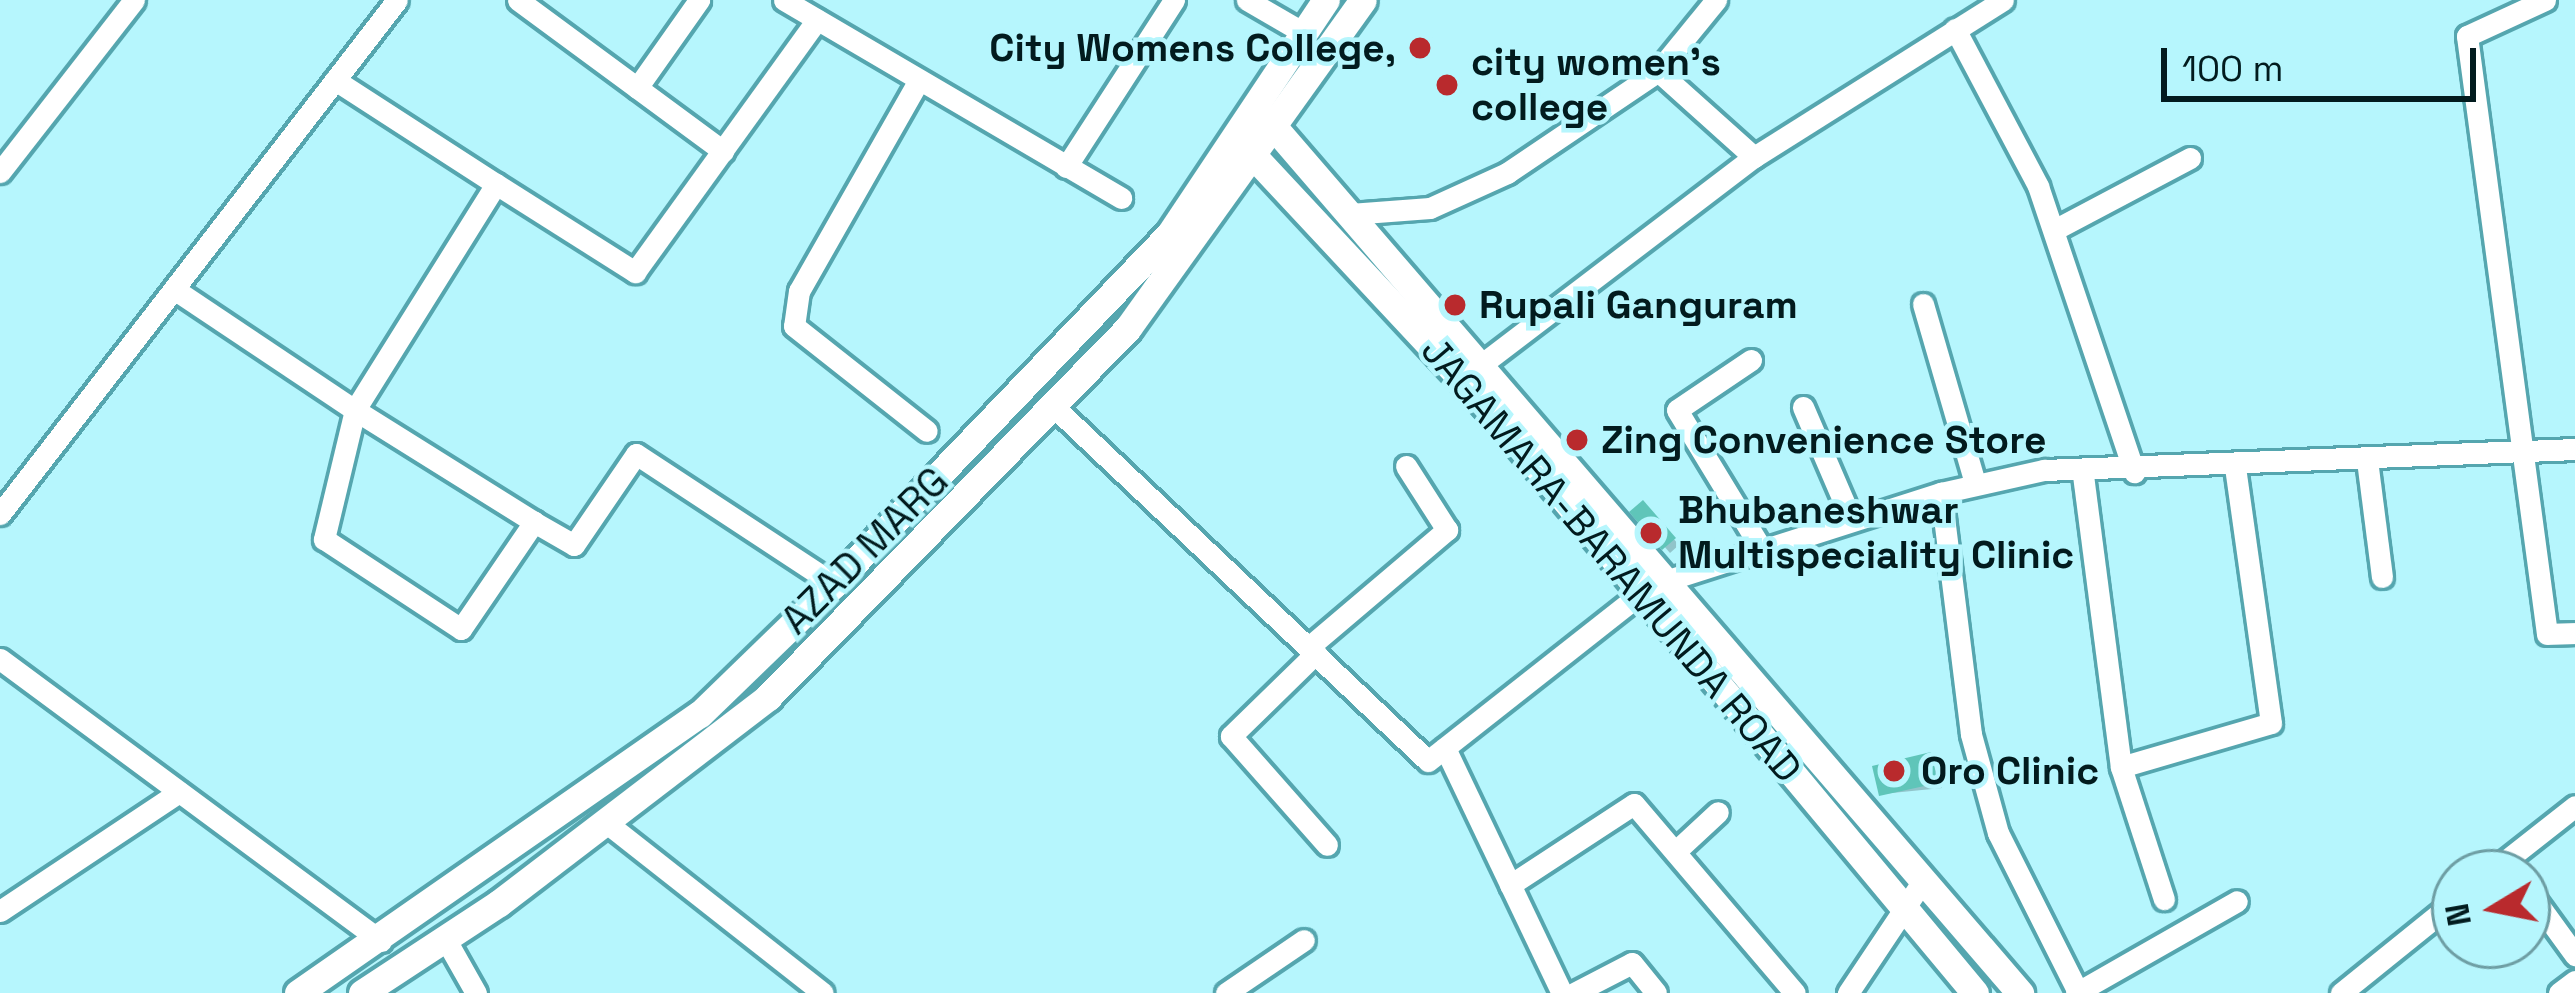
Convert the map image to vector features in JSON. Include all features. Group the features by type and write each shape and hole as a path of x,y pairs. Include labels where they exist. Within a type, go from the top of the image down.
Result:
{"street":[{"path":"0,172 134,0"},
{"path":"0,514 397,0"},
{"path":"518,0 723,151"},
{"path":"637,88 699,0"},
{"path":"784,0 1121,198"},
{"path":"1066,166 1174,0"},
{"path":"1247,0 1304,33"},
{"path":"1260,0 1277,18"},
{"name":"AZAD MARG","path":"298,993 381,941 700,714 834,584 1126,284 1235,138 1326,0"},
{"name":"AZAD MARG","path":"362,993 446,940 608,824 768,697 1143,311 1257,159 1363,0"},
{"path":"1350,214 1430,208 1487,182 1658,70 1716,0"},
{"path":"1482,364 1754,158 2003,0"},
{"path":"2545,0 2467,36 2547,634 2575,633"},
{"path":"335,80 635,272 818,20"},
{"path":"1955,29 2054,230 2134,472"},
{"path":"1658,70 1754,158"},
{"path":"919,80 799,291 794,326 927,431"},
{"name":"JAGAMARA-BARAMUNDA ROAD","path":"1255,108 1482,364 1657,585 1897,907 1975,993"},
{"name":"JAGAMARA-BARAMUNDA ROAD","path":"1235,138 1657,585 2020,993"},
{"path":"2054,230 2190,158"},
{"path":"496,184 355,410 325,539 461,629 534,522"},
{"path":"174,289 355,410 574,545 636,454 834,584"},
{"path":"1923,304 1976,483"},
{"path":"1751,360 1677,410 1758,543"},
{"path":"1053,406 1428,761 1657,585 1758,543 1850,516 1976,483 2575,449"},
{"path":"1803,407 1850,516"},
{"path":"2367,460 2382,577"},
{"path":"1327,844 1231,736 1313,650 1447,530 1406,466"},
{"path":"2121,767 2271,723 2235,467"},
{"path":"2083,475 2121,767 2164,899"},
{"path":"1941,493 1976,754 1998,833 2077,992 2237,901"},
{"path":"5,671 381,941"},
{"path":"1445,748 1562,993"},
{"path":"0,911 179,792"},
{"path":"1510,884 1634,805 1796,993"},
{"path":"2527,849 2575,806"},
{"path":"1676,850 1718,812"},
{"path":"608,824 823,993"},
{"path":"1848,993 1897,907 1924,880"},
{"path":"2342,993 2431,921"},
{"path":"2551,922 2575,955"},
{"path":"446,940 476,993"},
{"path":"1226,993 1304,940"},
{"path":"1574,993 1632,963 1656,993"},
{"path":"2559,993 2575,981"}],"building":[{"path":"1643,500 1676,538 1662,550 1629,512"},
{"path":"1931,752 1938,783 1879,796 1872,766"}],"place":[{"name":"City Womens College,","path":"1420,48"},
{"name":"city women's college","path":"1447,85"},
{"name":"Rupali Ganguram","path":"1455,305"},
{"name":"Zing Convenience Store","path":"1577,440"},
{"name":"Bhubaneshwar Multispeciality Clinic","path":"1651,533"},
{"name":"Oro Clinic","path":"1894,771"}]}
